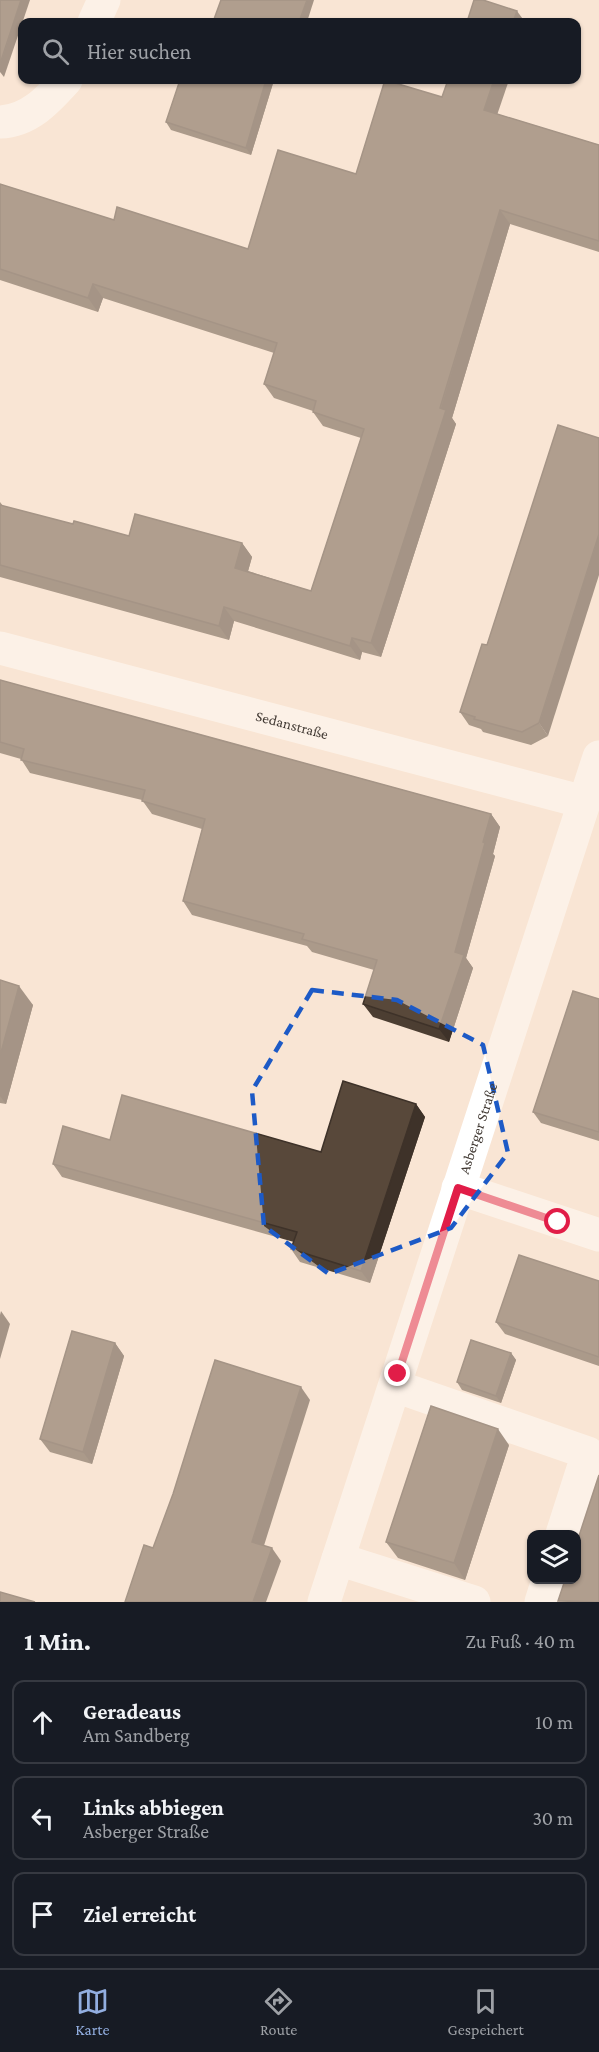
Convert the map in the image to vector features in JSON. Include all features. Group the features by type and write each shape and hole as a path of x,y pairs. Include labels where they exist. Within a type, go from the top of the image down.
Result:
{"street":[{"path":"96,18 104,0"},
{"path":"0,122 13,122 45,104 62,84"},
{"name":"Sedanstraße","path":"0,648 584,802"},
{"name":"Asberger Straße","path":"324,1602 599,757"},
{"path":"458,1188 599,1235"},
{"path":"395,1386 588,1453 563,1530"},
{"path":"338,1559 474,1602"},
{"path":"541,1602 547,1584"}],"highlighted area":[{"path":"312,990 397,1000 483,1045 508,1153 451,1228 329,1274 264,1226 252,1091"}],"building":[{"path":"0,0 21,0 0,64"},
{"path":"221,0 307,0 300,18 214,18"},
{"path":"474,0 483,0 517,11 514,18 468,18"},
{"path":"179,84 265,84 246,148 166,122"},
{"path":"384,84 398,84 442,97 447,84 493,84 484,110 599,145 599,241 500,210 440,408 446,410 371,643 352,638 350,646 224,607 219,626 0,565 0,505 129,536 135,514 242,543 235,568 311,591 364,429 313,412 316,401 264,384 277,343 93,284 88,298 0,269 0,184 114,220 117,207 248,249 278,150 356,174"},
{"path":"558,425 599,438 599,534 539,723 522,732 474,719 475,717 460,712 482,644 487,645"},
{"path":"0,680 491,814 455,952 464,955 439,1029 363,1004 377,960 302,939 304,934 183,901 205,819 142,801 145,790 21,760 24,749 0,742"},
{"path":"0,980 19,986 0,1056"},
{"path":"573,991 599,999 599,1132 533,1112"},
{"path":"343,1081 416,1104 361,1271 291,1249 297,1232 53,1164 63,1126 110,1140 122,1095 321,1152"},
{"path":"519,1255 599,1281 599,1357 496,1322"},
{"path":"72,1331 115,1343 83,1452 40,1439"},
{"path":"471,1340 511,1353 496,1396 457,1382"},
{"path":"215,1360 301,1387 252,1542 272,1548 253,1602 125,1602 144,1545 153,1548 173,1494"},
{"path":"431,1406 498,1429 454,1563 386,1542"},
{"path":"599,1475 599,1602 558,1601 564,1584 581,1584 581,1530"},
{"path":"0,1592 35,1602 0,1602"}],"route":[{"path":"398,1374 458,1188 558,1222"}]}
